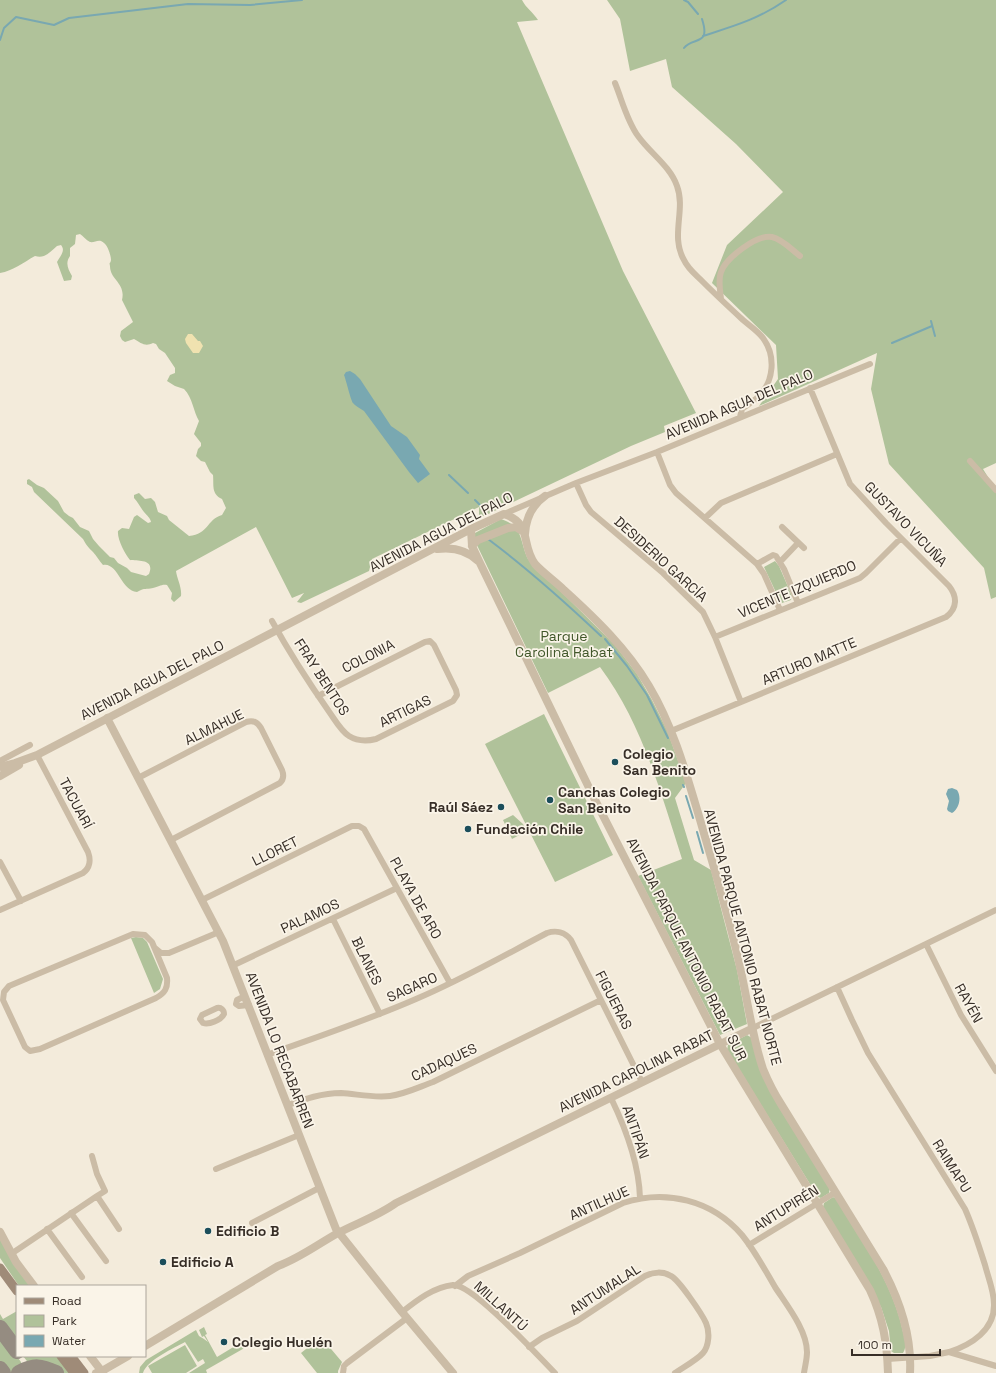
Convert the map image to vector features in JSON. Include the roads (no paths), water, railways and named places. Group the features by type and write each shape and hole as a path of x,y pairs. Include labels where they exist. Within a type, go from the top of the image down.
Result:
{"main road":[{"path":"0,1268 16,1290"},
{"path":"62,1357 74,1373"},
{"path":"72,1357 84,1373"}],"street":[{"path":"615,83 628,117 638,135 668,169 678,186 680,204 677,232 683,259 690,270 762,337 769,348 772,360 768,384 758,397 742,409 740,417"},
{"path":"720,299 719,279 723,267 728,261 758,239 768,237 777,239 800,256"},
{"name":"AVENIDA AGUA DEL PALO","path":"0,776 107,718 432,549 504,514 576,483 657,452 870,364"},
{"name":"GUSTAVO VICUÑA","path":"810,388 837,454 853,488 952,590 955,599 953,609"},
{"path":"657,452 672,489 757,564 764,574 780,610"},
{"path":"705,518 721,503 837,454"},
{"path":"970,461 996,490"},
{"name":"DESIDERIO GARCÍA","path":"576,483 586,505 591,512 663,573 698,607 707,619 741,702"},
{"path":"524,534 530,513 537,503 545,496"},
{"name":"AVENIDA PARQUE ANTONIO RABAT NORTE","path":"504,514 518,521 524,534 529,554 535,564 586,610 609,633 630,658 649,687 671,732 688,779 725,908 737,953 758,1051 771,1086 894,1289 906,1326 910,1357 910,1373"},
{"path":"472,546 478,540 508,528 516,527 524,534"},
{"path":"782,527 804,548"},
{"name":"AVENIDA PARQUE ANTONIO RABAT SUR","path":"471,530 472,546 479,561 594,798 720,1044 863,1278 875,1301 883,1323 888,1359 888,1373"},
{"name":"VICENTE IZQUIERDO","path":"715,637 863,576 901,538"},
{"path":"780,562 798,542"},
{"path":"432,549 445,548 460,550 479,561"},
{"path":"757,564 773,555 776,556 798,603"},
{"name":"ARTURO MATTE","path":"671,732 946,617 953,609"},
{"name":"FRAY BENTOS","path":"272,621 318,696 345,732 349,736 359,739"},
{"name":"COLONIA","path":"318,696 425,642 430,641"},
{"name":"ARTIGAS","path":"359,739 368,740 380,737 453,701 457,695 434,645 430,641"},
{"name":"AVENIDA LO RECABARREN","path":"107,718 219,932 234,966 337,1231 454,1373"},
{"name":"ALMAHUE","path":"138,778 246,722 254,721 258,724 265,735 284,774 284,778 280,783 171,840"},
{"path":"0,761 30,745"},
{"name":"AVENIDA AGUA DEL PALO","path":"0,767 15,764 37,755"},
{"name":"TACUARÍ","path":"21,901 83,873 87,870 90,863 88,852 37,755"},
{"name":"LLORET","path":"202,900 352,826 359,826"},
{"name":"PLAYA DE ARO","path":"359,826 364,829 450,983"},
{"path":"0,862 21,901 0,910"},
{"name":"PALAMOS","path":"234,966 397,888"},
{"name":"AVENIDA CAROLINA RABAT","path":"146,1345 278,1266 290,1257 380,1208 396,1203 996,910"},
{"name":"BLANES","path":"333,918 380,1014"},
{"name":"SAGARO","path":"268,1055 415,1000 546,933 555,931 560,932"},
{"path":"154,947 161,953 169,953 219,932"},
{"name":"FIGUERAS","path":"560,932 571,940 642,1082"},
{"path":"133,934 145,935 154,947 168,984 167,989 161,995 40,1049 30,1051 25,1048 2,1000 4,992 9,986 133,934"},
{"name":"RAYÉN","path":"926,944 961,1016 996,1071"},
{"path":"164,971 164,961 169,953"},
{"name":"RAIMAPU","path":"836,987 868,1053 963,1205 973,1227 994,1298 992,1316 987,1327 979,1338 967,1345 949,1352"},
{"path":"223,1010 236,1004 237,1000 245,996"},
{"name":"CADAQUES","path":"288,1105 304,1099 322,1095 340,1093 376,1097 396,1095 411,1091 433,1082 601,1000"},
{"path":"236,1004 239,1006 249,1005"},
{"name":"ANTIPÁN","path":"611,1098 630,1144 636,1169 640,1198"},
{"path":"216,1169 299,1134"},
{"path":"11,1254 105,1191 97,1174 92,1156"},
{"path":"252,1223 319,1188"},
{"name":"ANTUPIRÉN","path":"749,1245 836,1192"},
{"path":"97,1196 119,1229"},
{"name":"ANTILHUE","path":"455,1286 468,1276 520,1253 612,1208 640,1198 667,1197 681,1199 712,1210 729,1222 742,1235 793,1314 804,1336 807,1351 804,1373"},
{"path":"71,1213 106,1261"},
{"path":"47,1229 82,1277"},
{"path":"0,1232 11,1254 33,1285"},
{"name":"ANTUMALAL","path":"529,1347 542,1338 577,1322 645,1276 657,1272 664,1273 672,1276 680,1283 704,1320 708,1329 707,1343 703,1353 675,1373"},
{"name":"MILLANTÚ","path":"343,1373 344,1366 405,1315 425,1295 455,1286 466,1290 481,1301 555,1373"},
{"path":"888,1359 949,1352 996,1366"},
{"path":"91,1357 101,1373 126,1357"}],"water":[{"path":"350,371 360,379 391,426 407,437 420,455 419,459 430,474 418,483 364,411 353,403 344,375 346,372"},
{"path":"952,788 957,790 959,793 959,799 958,806 952,813 947,809 949,801 946,794 948,789"}],"waterway":[{"path":"0,40 4,28 16,17 54,25 69,18 188,4 250,5 302,0"},
{"path":"684,0 688,2 698,14"},
{"path":"703,36 756,17 786,0"},
{"path":"684,48 688,44 700,40 703,37 704,28 702,19"},
{"path":"931,321 935,336"},
{"path":"892,343 932,326"},
{"path":"449,475 468,493"},
{"path":"475,500 483,508 491,505"},
{"path":"488,539 546,586 601,636"},
{"path":"605,639 627,666 647,695 668,738"},
{"path":"686,796 693,818"},
{"path":"697,832 703,853"}],"place":[{"name":"Colegio San Benito","path":"615,762"},
{"name":"Canchas Colegio San Benito","path":"550,800"},
{"name":"Raúl Sáez","path":"501,807"},
{"name":"Fundación Chile","path":"468,829"},
{"name":"Edificio B","path":"208,1231"},
{"name":"Edificio A","path":"163,1262"},
{"name":"Colegio Huelén","path":"224,1342"}],"park label":[{"name":"Parque Carolina Rabat","path":"564,644"}]}
